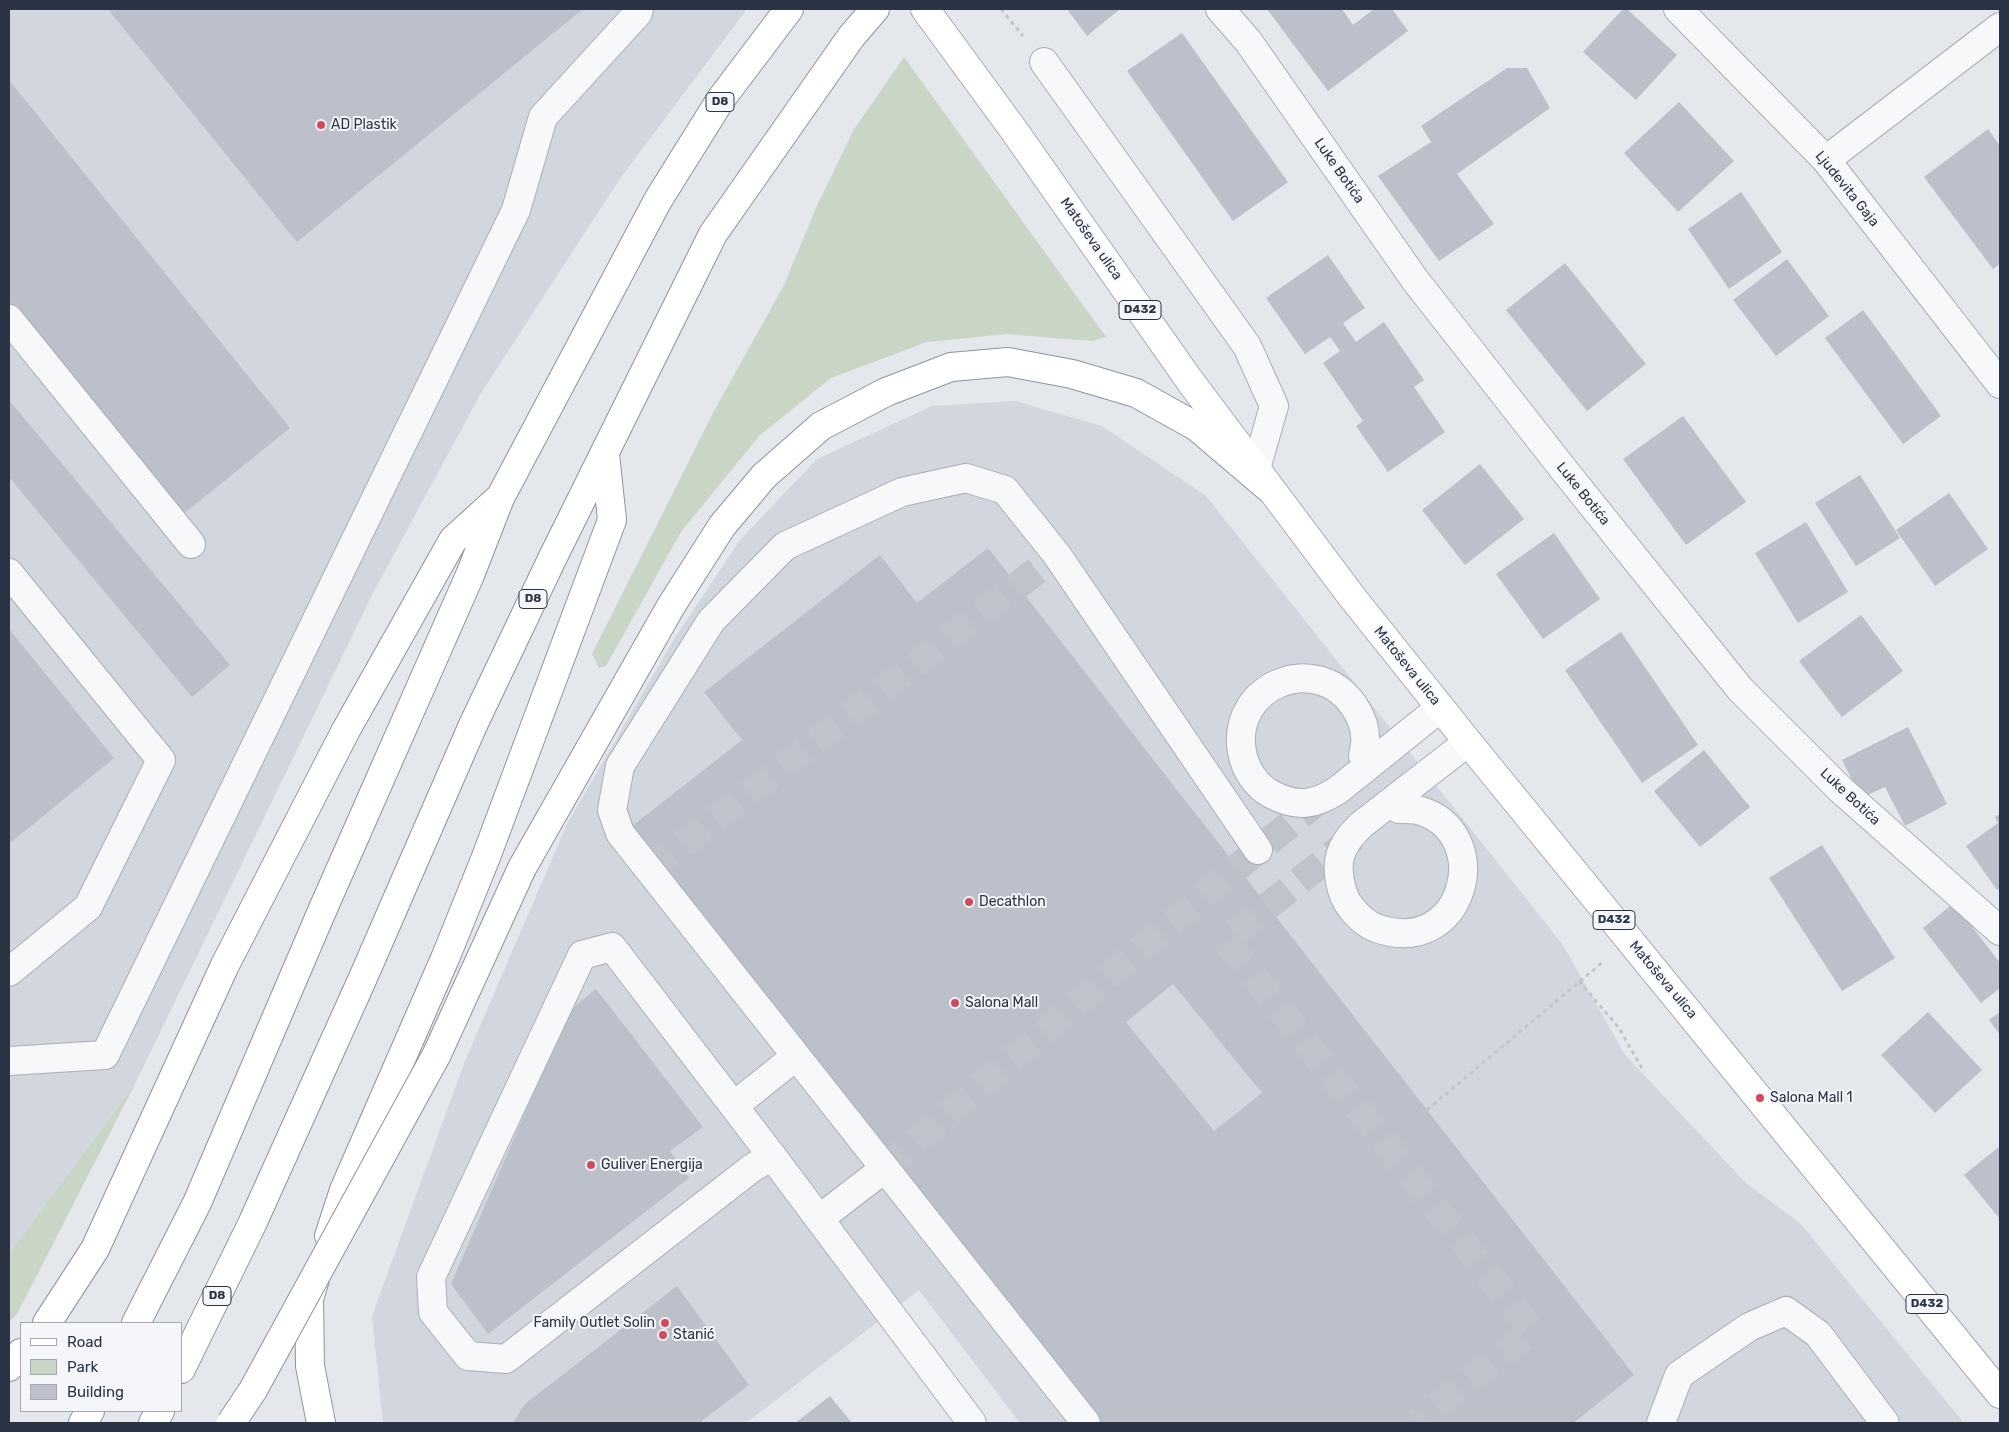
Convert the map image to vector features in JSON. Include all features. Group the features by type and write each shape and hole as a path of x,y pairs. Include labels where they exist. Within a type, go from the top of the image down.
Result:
{"main road":[{"name":"D8","path":"137,1322 197,1203 322,911 470,575 500,498 658,200 722,100 790,9"},
{"name":"D8","path":"182,1366 252,1224 362,980 473,725 552,559 713,234 851,37 875,9"},
{"name":"Matoševa ulica","path":"925,9 1014,129 1190,381 1352,597 1440,708 2000,1394"},
{"path":"231,1423 258,1381 437,1054 522,868 671,606 722,526 764,476 821,426 886,392 952,367 1008,362 1072,374 1136,393 1196,426 1263,479"},
{"path":"321,1423 310,1366 309,1299 344,1190 464,911 612,520 605,454"},
{"path":"48,1322 95,1250 225,965 346,730 453,540 500,498"},
{"path":"9,1367 20,1354"},
{"path":"83,1423 89,1412"},
{"path":"153,1423 159,1412"}],"street":[{"path":"9,1061 105,1055 516,210 543,117 640,9"},
{"name":"Luke Botića","path":"1220,9 1248,41 1415,280 1570,478 1740,689 1840,789 2000,931"},
{"name":"Ljudevita Gaja","path":"1678,9 1826,160 2000,384"},
{"path":"1826,160 2000,27"},
{"path":"1044,62 1247,346 1274,406 1263,479"},
{"path":"9,319 191,544"},
{"path":"1086,1423 795,1057 620,833 612,810 620,766 712,621 785,546 902,492 966,478 1005,490 1057,555 1258,850"},
{"path":"9,573 161,760 88,907 9,972"},
{"path":"1363,756 1366,737 1361,716 1348,698 1331,684 1310,678 1288,680 1268,688 1252,703 1243,720 1240,740 1243,759 1252,776 1265,791 1282,800 1302,803 1322,801 1338,790 1440,708"},
{"path":"1399,809 1418,810 1438,820 1453,835 1462,855 1463,877 1458,898 1445,916 1427,928 1408,933 1389,932 1370,925 1355,913 1344,896 1338,877 1340,858 1347,839 1361,825 1468,742"},
{"path":"772,1156 752,1168 506,1359 468,1356 433,1312 431,1277 582,954 612,947 735,1106 972,1423"},
{"path":"735,1106 795,1057"},
{"path":"820,1219 884,1169"},
{"path":"1662,1423 1679,1375 1749,1326 1786,1310 1818,1334 1886,1423"}],"path":[{"path":"1427,1110 1579,981 1619,1028 1644,1072"}],"shaded area":[{"name":"AD Plastik","path":"9,9 747,9 619,180 481,393 373,593 135,1084 9,1254"},
{"path":"1015,401 1102,426 1206,496 1563,945 1625,1055 1746,1183 1800,1223 1964,1423 1020,1423 919,1290 746,1423 383,1423 372,1316 465,1061 567,824 674,639 740,540 817,459 932,406"}],"green space":[{"path":"904,57 1106,337 1092,341 1007,334 927,342 831,378 759,436 681,532 606,666 599,668 592,654 713,413 784,285 816,208 853,131"},
{"path":"135,1084 17,1314 9,1322 9,1254"}],"building":[{"name":"AD Plastik","path":"108,9 583,9 297,242"},
{"path":"1067,9 1120,9 1087,36"},
{"path":"1267,9 1342,9 1353,25 1374,9 1392,9 1408,31 1328,91"},
{"path":"1623,9 1627,9 1677,55 1636,100 1583,52"},
{"path":"1182,33 1288,182 1233,221 1127,71"},
{"path":"1507,68 1527,68 1550,108 1457,174 1494,224 1439,261 1378,176 1431,142 1421,126"},
{"path":"9,80 290,428 182,515 9,302"},
{"path":"1679,102 1734,161 1678,212 1624,153"},
{"path":"1988,129 2000,146 2000,264 1993,269 1924,177"},
{"path":"1741,192 1782,252 1729,289 1688,229"},
{"path":"1328,255 1365,308 1343,323 1356,342 1384,322 1424,380 1414,387 1445,432 1388,472 1356,426 1363,421 1323,363 1340,351 1330,337 1305,354 1266,298"},
{"path":"1787,259 1829,316 1776,356 1733,300"},
{"path":"1565,263 1646,364 1587,411 1506,310"},
{"path":"1863,310 1941,416 1903,444 1825,338"},
{"path":"9,400 230,665 192,697 9,477"},
{"path":"1683,416 1746,502 1686,545 1623,459"},
{"path":"1480,464 1524,519 1465,565 1422,510"},
{"path":"1860,475 1900,538 1856,566 1815,503"},
{"path":"1949,493 1988,549 1935,586 1896,530"},
{"path":"1806,522 1848,592 1798,623 1755,553"},
{"path":"1554,533 1600,599 1543,639 1496,574"},
{"name":"Salona Mall","path":"988,548 1634,1375 1573,1423 1089,1423 627,830 742,740 704,692 880,555 917,603","holes":["1173,984 1262,1093 1214,1131 1126,1022"]},
{"path":"1861,615 1903,671 1842,717 1799,661"},
{"path":"9,629 114,758 9,844"},
{"path":"1621,632 1698,745 1642,783 1565,670"},
{"path":"1908,727 1947,804 1905,826 1885,787 1861,798 1842,760"},
{"path":"1704,750 1750,807 1700,847 1654,791"},
{"path":"2000,814 2000,888 1997,890 1966,846 1998,823 1995,817"},
{"path":"1822,845 1895,958 1842,991 1769,878"},
{"path":"1954,903 2000,963 2000,988 1981,1003 1923,928"},
{"name":"Guliver Energija","path":"596,989 703,1127 670,1151 689,1178 488,1334 451,1284 569,1011"},
{"path":"1928,1012 1982,1070 1935,1113 1881,1055"},
{"path":"2000,1012 2000,1035 1989,1020"},
{"path":"2000,1146 2000,1219 1964,1175"},
{"name":"Stanić","path":"677,1286 749,1385 699,1423 513,1423 525,1404"},
{"path":"830,1396 852,1423 795,1423"}],"tunnel":[{"path":"649,870 1057,555"},
{"path":"884,1169 1212,888 1328,793"},
{"path":"1354,837 1225,939 1532,1330 1416,1423"}],"place":[{"name":"AD Plastik","path":"321,125"},
{"name":"Decathlon","path":"969,902"},
{"name":"Salona Mall","path":"955,1003"},
{"name":"Salona Mall 1","path":"1760,1098"},
{"name":"Guliver Energija","path":"591,1165"},
{"name":"Family Outlet Solin","path":"665,1323"},
{"name":"Stanić","path":"663,1335"}]}
